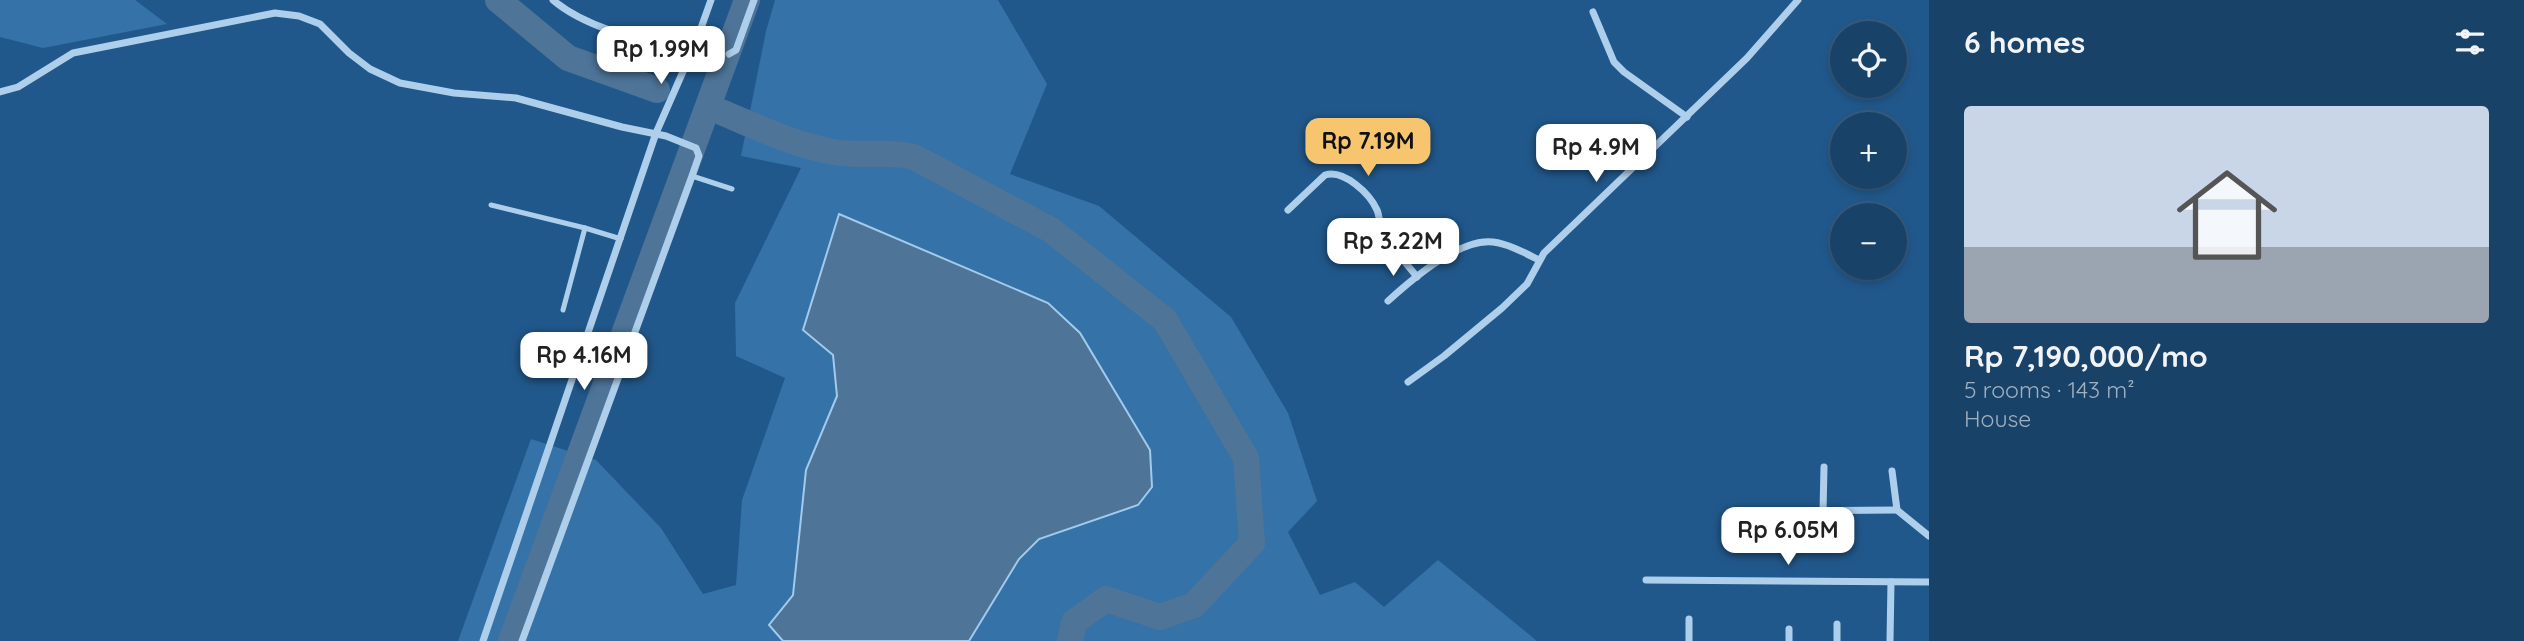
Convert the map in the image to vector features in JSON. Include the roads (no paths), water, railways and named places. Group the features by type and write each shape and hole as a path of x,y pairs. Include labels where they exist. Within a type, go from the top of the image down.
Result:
{"street":[{"path":"553,0 594,23 691,52"},
{"path":"483,641 656,133 711,0"},
{"path":"729,54 736,50 754,0"},
{"path":"1408,382 1444,356 1527,284 1539,260 1747,58 1798,0"},
{"path":"1593,12 1614,62 1687,117"},
{"path":"0,92 18,87 73,53 275,13 287,13 320,24 349,53 370,69 400,83 453,93 516,98 622,127 656,133 696,148 699,156 692,176 522,641"},
{"path":"1288,210 1325,175 1340,174 1375,205 1382,233 1417,276"},
{"path":"1388,301 1417,276 1462,248 1484,242 1510,246 1539,260"},
{"path":"1823,512 1824,467"},
{"path":"1892,471 1897,510"},
{"path":"1778,511 1897,510 1929,536"},
{"path":"1646,580 1929,582"},
{"path":"1890,641 1891,583"},
{"path":"1689,619 1689,641"},
{"path":"1837,624 1837,641"},
{"path":"1789,629 1789,641"}],"lane":[{"path":"692,176 732,189"},
{"path":"491,205 621,239"},
{"path":"563,310 585,228"}],"waterway":[{"path":"498,0 568,58 657,90"},
{"path":"511,641 747,0"},
{"path":"721,112 818,149 914,157 1051,230 1165,320 1246,458 1252,543 1194,605 1160,617 1106,599 1074,622 1070,641"}]}
